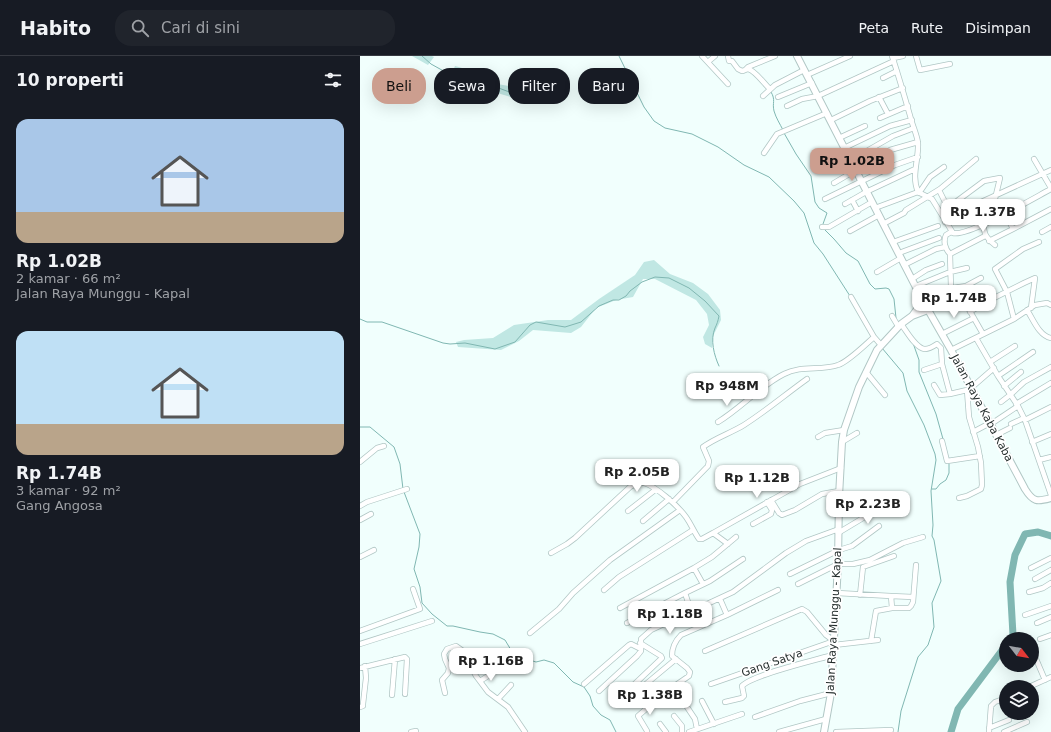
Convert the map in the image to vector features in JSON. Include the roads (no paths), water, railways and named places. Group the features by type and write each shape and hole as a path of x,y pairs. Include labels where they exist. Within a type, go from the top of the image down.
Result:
{"street":[{"path":"702,56 728,84"},
{"path":"709,62 715,56"},
{"path":"728,56 729,61 732,61 740,70 744,71 748,67 775,56"},
{"path":"797,56 922,298 933,291 966,286 981,278"},
{"path":"763,96 770,89 805,72 850,56"},
{"path":"787,106 802,99 818,96 893,59 903,56"},
{"path":"916,56 920,70 950,64"},
{"path":"893,59 903,88 918,142 915,186 918,193 932,199 941,211 951,232 957,234 983,224 1051,189 1034,159"},
{"path":"746,69 759,76 770,89"},
{"path":"883,78 897,71"},
{"path":"778,97 812,83"},
{"path":"831,120 903,88"},
{"path":"880,97 888,114"},
{"path":"880,118 908,106"},
{"path":"764,153 777,134 827,113"},
{"path":"844,148 890,126 912,120"},
{"path":"840,138 865,126"},
{"path":"850,159 866,152 893,136 914,128"},
{"path":"834,182 895,148 918,142"},
{"path":"824,199 895,165 918,157"},
{"path":"884,224 904,213 906,210 938,190 976,160"},
{"path":"822,227 829,227 858,211 874,205 918,193 929,178 944,167"},
{"path":"845,204 866,192 915,169"},
{"path":"945,222 968,208 1051,170"},
{"path":"938,190 945,202 953,204 984,181 1000,178 992,208 983,217 984,234 989,241 995,245"},
{"path":"852,200 858,211"},
{"path":"989,241 1013,230 1051,209"},
{"path":"1005,213 1013,230"},
{"path":"850,231 879,215"},
{"path":"893,242 938,226"},
{"path":"1042,232 1051,227"},
{"path":"927,308 946,304 949,289 950,254 944,248 944,238 951,232"},
{"path":"950,254 985,236"},
{"path":"877,272 900,255 939,238"},
{"path":"1014,319 1007,292 995,269 1023,249 1039,242"},
{"path":"904,265 936,249 944,248"},
{"path":"912,279 926,270 942,264"},
{"path":"916,286 950,272 967,268"},
{"path":"970,312 986,302 1035,278 1029,309 1040,330 1045,336 1051,338"},
{"path":"851,297 879,346"},
{"name":"Jalan Raya Kaba Kaba","path":"922,298 950,348 969,389 1030,497 1040,501 1051,497"},
{"name":"Jalan Raya Munggu - Kapal","path":"912,316 922,298"},
{"path":"892,316 919,346 925,349 938,344 941,348 950,348 976,338 1014,319 1037,304 1051,305"},
{"path":"967,306 983,334"},
{"name":"Jalan Raya Munggu - Kapal","path":"824,732 830,693 834,643 839,550 839,491 844,430 858,387 879,346 899,325 927,308"},
{"path":"942,334 974,318"},
{"path":"718,422 730,415 755,394 785,373 795,370 825,368 841,364 874,337"},
{"path":"976,338 1024,419 1051,497"},
{"path":"990,362 1015,346"},
{"path":"941,348 942,364 950,394"},
{"path":"998,376 1033,352"},
{"path":"924,370 942,364"},
{"path":"1001,402 1024,382 1051,367"},
{"path":"934,385 940,395 969,389 994,368"},
{"path":"866,372 885,395"},
{"path":"1004,386 1021,372"},
{"path":"643,521 671,501 708,466 709,461 703,447 709,442 728,434 745,424 807,379"},
{"path":"973,432 990,424 1051,383"},
{"path":"959,498 967,496 982,488 980,456 968,417 969,389"},
{"path":"996,435 1051,406"},
{"path":"818,437 825,433 844,430"},
{"path":"842,442 857,433"},
{"path":"1032,442 1051,434"},
{"path":"942,441 949,460 980,456"},
{"path":"360,462 377,448 384,446"},
{"path":"1039,460 1051,457"},
{"path":"551,553 571,541 635,484 644,483 671,501 686,517 698,538 701,539 800,484 841,468"},
{"path":"360,506 367,502 407,489"},
{"path":"628,511 655,490"},
{"path":"769,501 782,515 795,510 822,494 839,491"},
{"path":"753,524 771,514 772,510 769,501"},
{"path":"599,691 636,658 641,649 640,643 642,636 651,630 733,592 786,553 806,541 838,531 873,512 893,506"},
{"path":"530,633 559,610 586,581 610,560 680,510"},
{"path":"360,520 371,514"},
{"path":"790,574 839,550 852,546 879,526"},
{"path":"604,590 619,577 693,530"},
{"path":"713,533 728,544"},
{"path":"798,584 838,564 853,564 870,560 903,543 924,536"},
{"path":"620,608 694,568 736,537"},
{"path":"360,556 374,550"},
{"path":"860,595 863,568 894,556"},
{"path":"1032,568 1051,558"},
{"path":"628,623 703,584 743,559"},
{"path":"871,640 876,611 910,607 912,604 916,565"},
{"path":"694,568 703,584"},
{"path":"1035,579 1051,570"},
{"path":"1029,592 1043,588 1051,583"},
{"path":"360,632 420,609 412,589"},
{"path":"670,689 690,674 687,668 672,656 673,647 681,636 778,590"},
{"path":"685,593 691,611"},
{"path":"837,593 913,597"},
{"path":"891,596 892,608"},
{"path":"720,599 727,615"},
{"path":"1025,615 1051,606"},
{"path":"705,651 799,609 805,610 834,643"},
{"path":"1037,622 1051,616"},
{"path":"360,644 432,621"},
{"path":"1040,639 1051,635"},
{"name":"Gang Satya","path":"711,684 834,643 878,640"},
{"path":"621,697 662,658 640,643"},
{"path":"584,684 629,645 631,644 641,649"},
{"path":"445,693 442,680 448,673 449,668 444,659 444,654 447,650 456,646 462,649 488,692 508,707 525,732"},
{"path":"725,702 744,697 742,686 749,681 780,669 833,655"},
{"path":"360,707 364,704 366,678 362,667 394,659 407,658 405,694"},
{"path":"392,695 394,659"},
{"path":"640,689 676,659"},
{"path":"1039,666 1045,680"},
{"path":"480,681 488,676"},
{"path":"1039,683 1051,677"},
{"path":"498,699 511,685"},
{"path":"755,717 800,701 830,693"},
{"path":"702,701 714,724"},
{"path":"999,701 992,704 990,708 989,730 1009,720"},
{"path":"646,732 638,716 654,702"},
{"path":"687,708 695,719 697,729"},
{"path":"689,732 742,714"},
{"path":"674,716 682,726 682,732"},
{"path":"779,732 826,719"},
{"path":"1004,732 1027,722"},
{"path":"660,724 666,732"},
{"path":"836,732 891,730"}],"waterway":[{"path":"422,56 431,64 449,74 471,77 489,87 496,87 508,92"},
{"path":"619,56 644,107 654,121 665,128 692,134 718,147 744,165 769,177 794,201 804,213 814,243 823,254 850,296"},
{"path":"771,92 774,111 783,130"},
{"path":"784,133 811,176 815,202 819,208 827,213 823,224"},
{"path":"824,229 846,253 858,261 870,284 875,289 889,289 894,299 896,318"},
{"path":"360,319 367,322 382,322 443,343 465,343 495,349 515,342 530,325 536,322 565,327 581,322 599,306 613,300 619,300 642,282 655,277 669,278 689,288 705,301 719,316 713,337 714,352 719,366"},
{"path":"913,343 919,360 919,372 936,414 943,439"},
{"path":"882,348 903,373 907,391 924,425 936,460 931,491 933,525 932,536 941,581 932,603 934,627 928,645 918,657 901,711 898,732"},
{"path":"360,427 370,427 394,447 400,464 403,489"},
{"path":"932,489 936,489 946,480 949,473 949,464"},
{"path":"404,492 420,534 419,547 414,569 420,587 422,603 432,614 447,626 493,634 505,640 514,655 536,662 544,660 554,663 573,682 584,687 590,696 593,706 601,715 610,720 616,732"},
{"path":"1013,632 1010,582 1015,555 1025,534 1038,532 1051,536"},
{"path":"951,732 958,709 999,654"}]}
